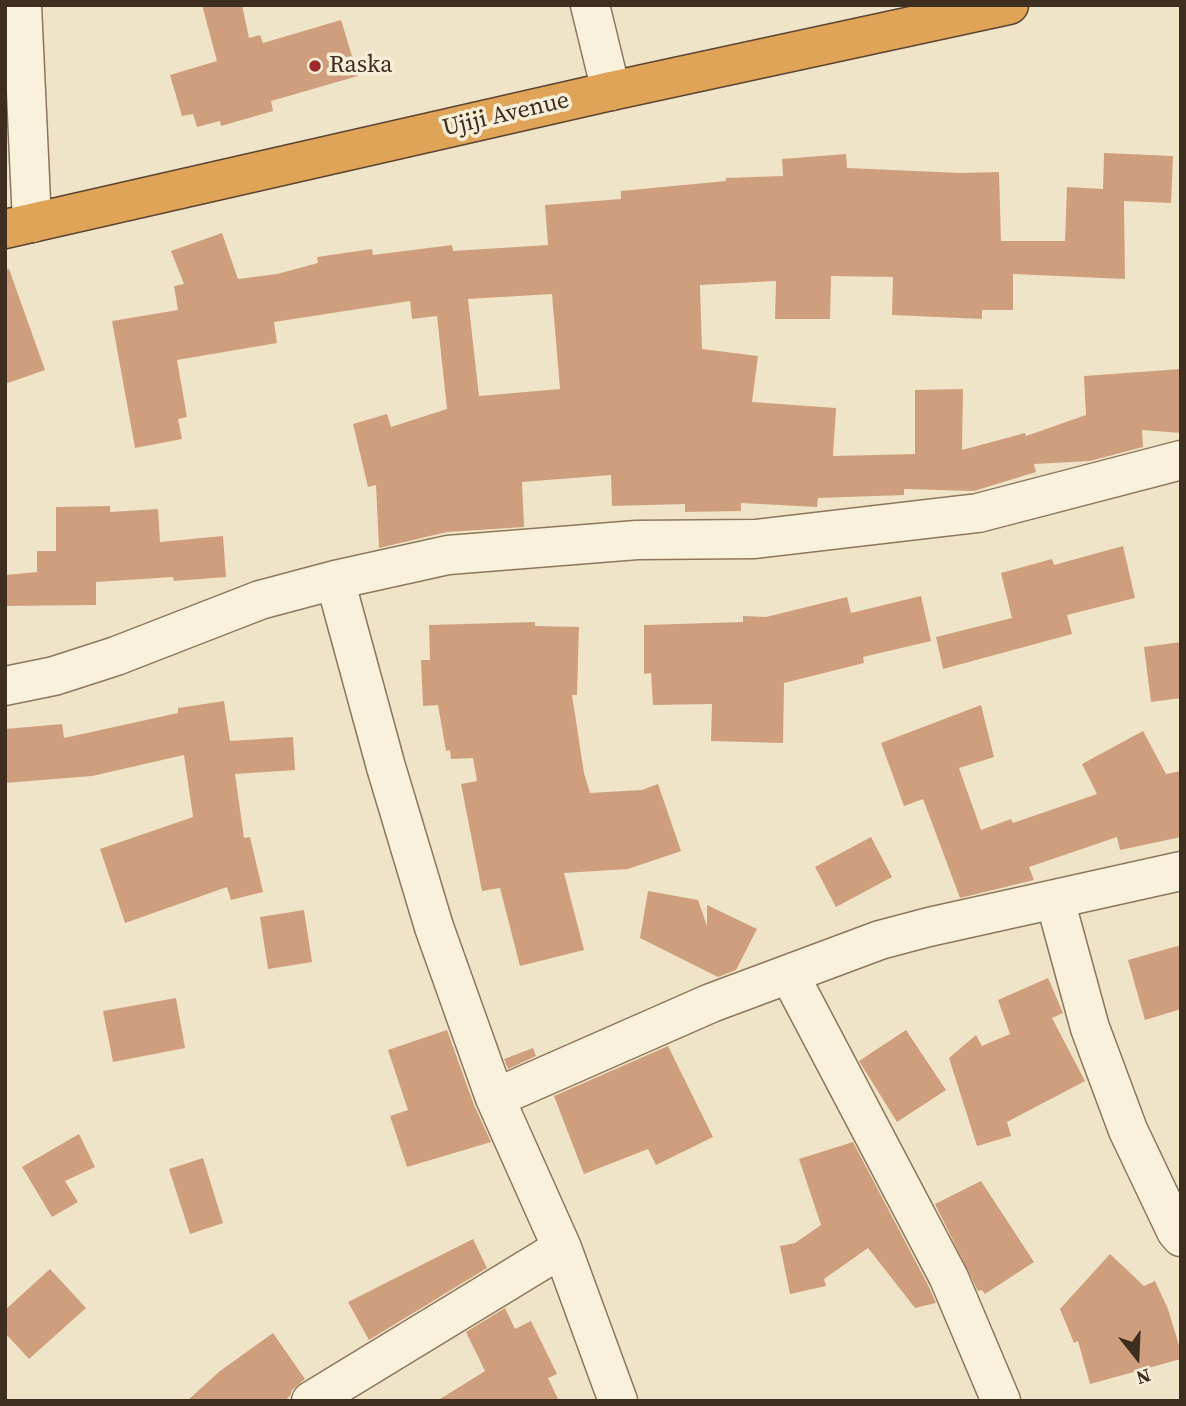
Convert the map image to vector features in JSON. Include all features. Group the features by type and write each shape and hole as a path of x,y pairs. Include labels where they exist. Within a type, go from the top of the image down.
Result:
{"highway":[{"name":"Ujiji Avenue","path":"19,226 611,91 1009,5"}],"street":[{"path":"19,226 22,5"},
{"path":"590,5 611,91"},
{"path":"5,686 54,676 116,656 260,600 448,555 638,540 755,539 978,513 1181,460"},
{"path":"335,580 386,767 434,927 495,1098 562,1248 618,1401"},
{"path":"495,1098 712,1003 880,940 1181,871"},
{"path":"1055,900 1090,1028 1128,1130 1181,1237"},
{"path":"789,974 949,1278 1001,1401"},
{"path":"311,1401 562,1248"}],"building":[{"path":"202,5 242,5 249,38 260,35 263,43 341,20 358,76 271,101 273,111 221,126 220,121 197,127 193,114 182,116 170,75 217,61"},
{"path":"1104,153 1173,156 1171,203 1124,201 1125,279 1013,274 1013,310 982,310 982,319 892,315 893,277 831,276 830,319 775,319 776,281 700,285 702,349 758,356 752,402 836,408 833,456 915,454 915,390 963,389 962,450 1025,433 1026,436 1086,415 1084,376 1181,369 1181,433 1142,430 1143,447 1090,461 1034,464 1036,472 974,491 904,489 904,495 818,498 817,507 741,503 741,511 685,512 685,504 612,506 611,475 522,482 524,527 447,532 379,548 376,485 368,487 353,424 387,414 391,427 447,409 437,316 412,319 410,301 274,322 277,343 177,360 187,417 178,419 182,439 135,448 112,321 178,310 174,286 184,284 171,251 222,233 238,279 277,274 318,263 317,257 372,249 373,255 452,245 453,251 548,245 545,205 621,199 621,191 726,181 726,178 783,176 782,159 846,154 847,168 999,172 1001,241 1065,241 1067,187 1103,189","holes":["552,294 560,389 479,396 468,299"]},
{"path":"9,269 45,370 5,384 5,270"},
{"path":"110,506 110,512 158,509 160,542 223,536 226,577 96,582 96,605 5,606 5,575 37,572 37,551 56,551 56,507"},
{"path":"1123,546 1135,598 1067,615 1072,634 943,669 936,637 1012,618 1001,573 1052,559 1054,565"},
{"path":"921,596 931,641 863,657 864,663 784,683 783,743 711,741 712,704 653,705 651,673 644,674 644,625 743,622 743,616 766,617 847,597 851,613"},
{"path":"535,622 535,626 579,627 577,695 572,695 584,773 590,793 642,790 658,784 681,851 628,869 564,873 584,950 520,966 500,888 482,891 461,784 477,781 473,758 451,759 450,750 446,751 438,705 423,706 421,660 430,660 429,625"},
{"path":"1181,642 1181,698 1151,702 1144,647"},
{"path":"224,701 230,741 293,737 295,770 235,774 244,838 250,837 263,892 231,900 227,887 125,923 100,849 193,817 184,755 92,776 5,783 5,729 62,724 64,738 178,713 178,708"},
{"path":"981,705 994,757 959,768 981,830 1011,819 1013,823 1097,794 1082,764 1143,731 1166,774 1181,771 1181,837 1120,850 1117,837 1029,867 1034,880 960,898 923,799 904,806 881,743"},
{"path":"871,837 892,877 836,907 815,867"},
{"path":"648,891 698,900 707,926 707,905 757,929 736,970 718,977 640,938"},
{"path":"304,910 312,962 268,969 260,917"},
{"path":"1181,945 1181,1009 1145,1020 1128,960"},
{"path":"1048,978 1063,1013 1052,1018 1085,1081 1007,1122 1011,1136 977,1146 949,1058 976,1035 982,1046 1010,1034 998,1000"},
{"path":"176,998 185,1048 113,1062 103,1011"},
{"path":"447,1030 474,1105 491,1142 407,1167 390,1116 408,1110 388,1050"},
{"path":"906,1030 946,1090 897,1122 859,1061"},
{"path":"668,1046 713,1137 656,1165 648,1149 584,1174 554,1096"},
{"path":"533,1048 536,1056 508,1069 504,1059"},
{"path":"79,1134 95,1167 65,1181 78,1202 52,1217 22,1167"},
{"path":"853,1142 936,1303 915,1308 868,1248 824,1279 826,1286 790,1294 780,1246 795,1243 821,1225 799,1159"},
{"path":"203,1158 223,1223 190,1234 169,1169"},
{"path":"981,1181 1034,1262 985,1294 982,1290 978,1291 935,1204"},
{"path":"473,1239 487,1268 369,1340 348,1302"},
{"path":"1110,1254 1144,1286 1155,1281 1168,1309 1181,1359 1090,1384 1078,1341 1074,1343 1060,1309"},
{"path":"50,1269 86,1308 29,1359 5,1333 5,1310"},
{"path":"505,1308 515,1329 531,1321 557,1374 548,1378 559,1401 437,1401 485,1371 466,1332"},
{"path":"273,1333 305,1379 284,1401 187,1401 220,1371"}],"place":[{"name":"Raska","path":"315,66"}]}
